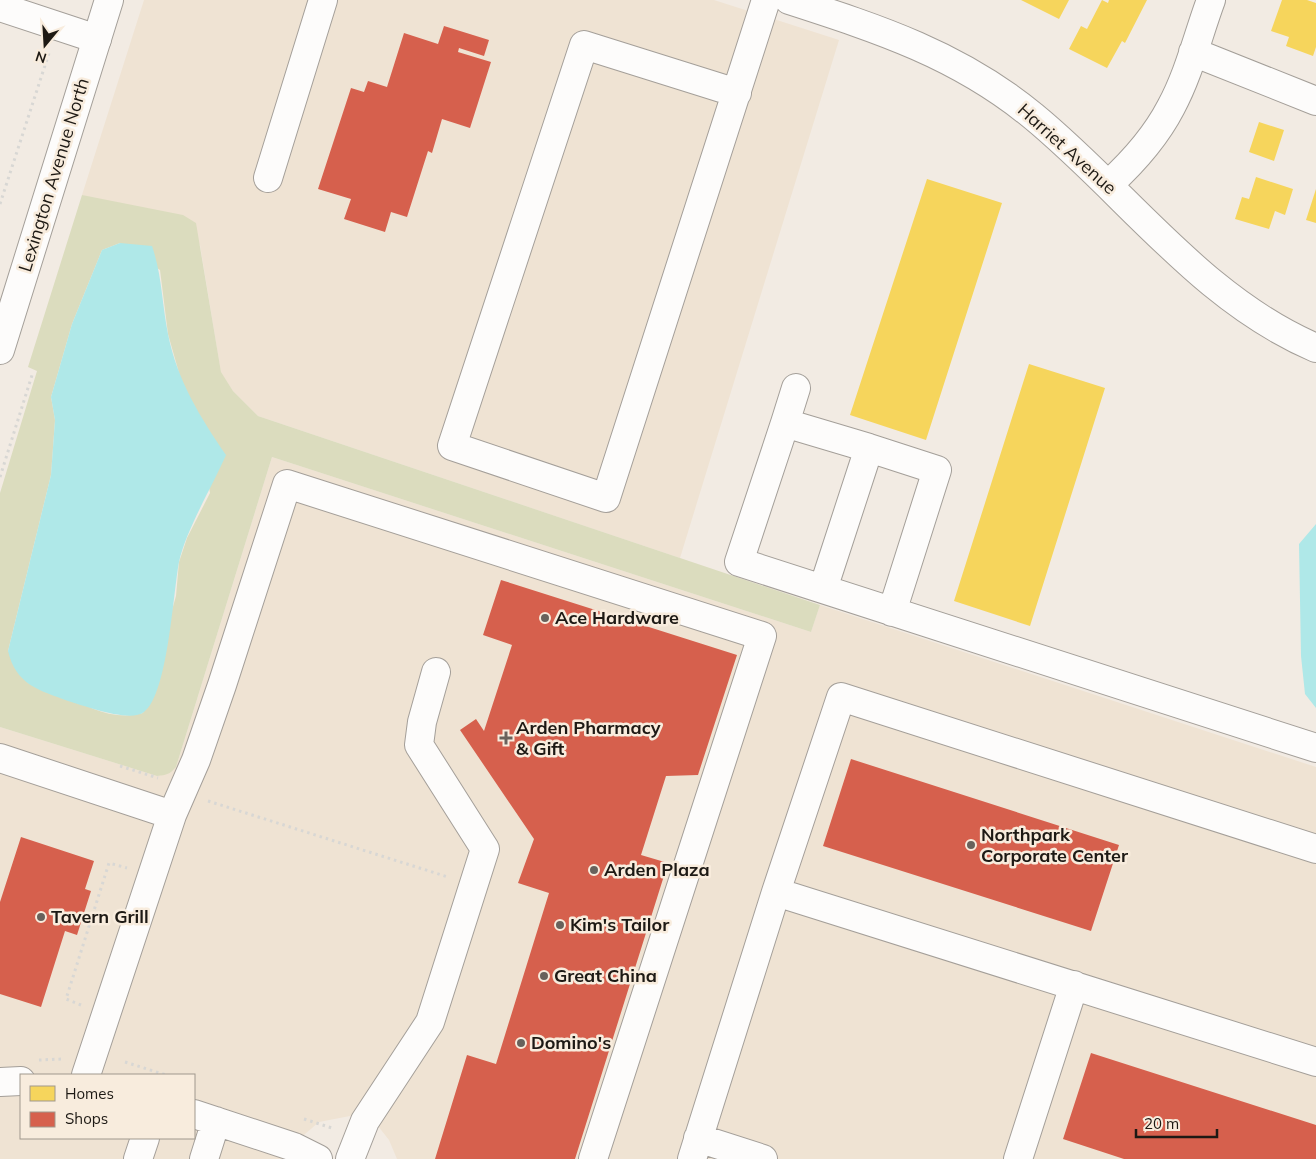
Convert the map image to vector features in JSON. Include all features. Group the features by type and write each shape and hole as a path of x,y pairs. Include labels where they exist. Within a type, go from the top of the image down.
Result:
{"street":[{"name":"Lexington Avenue North","path":"0,350 109,0"},
{"path":"268,178 324,0"},
{"path":"736,92 584,45 452,446 606,498 766,0"},
{"name":"Harriet Avenue","path":"789,0 881,30 938,55 990,83 1033,116 1109,184 1162,240 1198,271 1254,314 1316,348"},
{"path":"1109,184 1149,141 1171,107 1212,0"},
{"path":"0,7 97,39"},
{"path":"1192,52 1316,101"},
{"path":"796,388 739,562 1316,748"},
{"path":"785,423 937,470 892,612"},
{"path":"823,589 869,448"},
{"path":"79,1067 172,815 196,760 287,484 762,636 593,1159"},
{"path":"350,1159 365,1121 430,1022 485,849 419,745 422,722 436,672"},
{"path":"763,1159 695,1148 776,892 841,697 1316,849"},
{"path":"0,758 172,815"},
{"path":"776,892 1316,1062"},
{"path":"1018,1159 1074,985"},
{"path":"1285,1052 1316,1039"},
{"path":"0,1082 20,1081"},
{"path":"204,1159 205,1118 294,1147 318,1159"},
{"path":"138,1159 145,1139"}],"path":[{"path":"0,204 58,26"},
{"path":"0,477 33,372"},
{"path":"203,800 455,880"},
{"path":"82,1006 66,999 109,863 132,870"},
{"path":"38,1060 79,1067"},
{"path":"125,1062 163,1074"},
{"path":"295,1116 332,1128 337,1121"}],"shaded area":[{"path":"144,0 714,0 839,40 680,558 258,416 233,391 221,373 200,245 82,195"},
{"path":"272,457 811,632 820,605 1316,767 1316,1159 397,1159 389,1140 378,1126 350,1116 319,1122 298,1140 291,1159 0,1159 0,727 157,776 176,767"}],"green space":[{"path":"82,195 183,215 196,223 221,372 233,391 258,416 820,605 811,632 272,457 176,767 168,774 157,776 0,727 0,493 37,371 28,367","holes":["120,243 160,270 168,334 181,380 198,414 210,493 187,538 179,562 176,596 143,713 125,715 106,713 88,707 54,686 8,651 51,475 55,420 51,397 72,324 102,250"]}],"water":[{"path":"120,243 152,246 160,279 168,334 177,367 207,427 226,455 182,550 168,642 159,685 152,702 144,712 129,716 96,710 68,701 30,685 17,672 8,651 51,475 55,420 51,397 72,324 102,250"},
{"path":"1316,524 1316,708 1305,694 1301,656 1299,544"}],"building: Homes":[{"path":"1021,0 1069,0 1059,19"},
{"path":"1102,0 1108,3 1109,0 1147,0 1125,43 1122,41 1107,68 1069,49 1081,26 1087,29"},
{"path":"1282,0 1307,0 1316,3 1316,47 1313,56 1286,46 1289,37 1271,31"},
{"path":"1259,122 1284,130 1274,161 1249,152"},
{"path":"1256,177 1293,189 1285,215 1275,211 1269,229 1235,219 1242,197 1249,199"},
{"path":"927,179 1002,203 926,440 850,415"},
{"path":"1316,189 1316,223 1306,220"},
{"path":"1029,364 1105,388 1030,626 954,601"}],"building: Shops":[{"path":"444,26 489,40 484,56 459,48 458,52 491,62 470,128 442,119 432,153 428,151 407,217 391,212 385,232 344,219 351,199 318,189 351,88 364,92 368,81 387,87 404,33 438,44"},
{"name":"Arden Plaza","path":"501,580 737,655 698,775 666,776 641,855 668,863 575,1159 435,1159 467,1055 496,1064 549,893 518,883 534,839 460,730 476,719 484,731 512,645 483,635"},
{"name":"Northpark Corporate Center","path":"851,759 1119,845 1091,931 823,846"},
{"name":"Tavern Grill","path":"21,837 94,861 85,889 91,891 77,935 65,931 41,1007 0,994 0,902"},
{"path":"1091,1053 1316,1125 1316,1159 1124,1159 1063,1139"}],"place":[{"name":"Ace Hardware","path":"545,618"},
{"name":"Arden Pharmacy & Gift","path":"506,738"},
{"name":"Northpark Corporate Center","path":"971,845"},
{"name":"Arden Plaza","path":"594,870"},
{"name":"Tavern Grill","path":"41,917"},
{"name":"Kim's Tailor","path":"560,925"},
{"name":"Great China","path":"544,976"},
{"name":"Domino's","path":"521,1043"}]}
